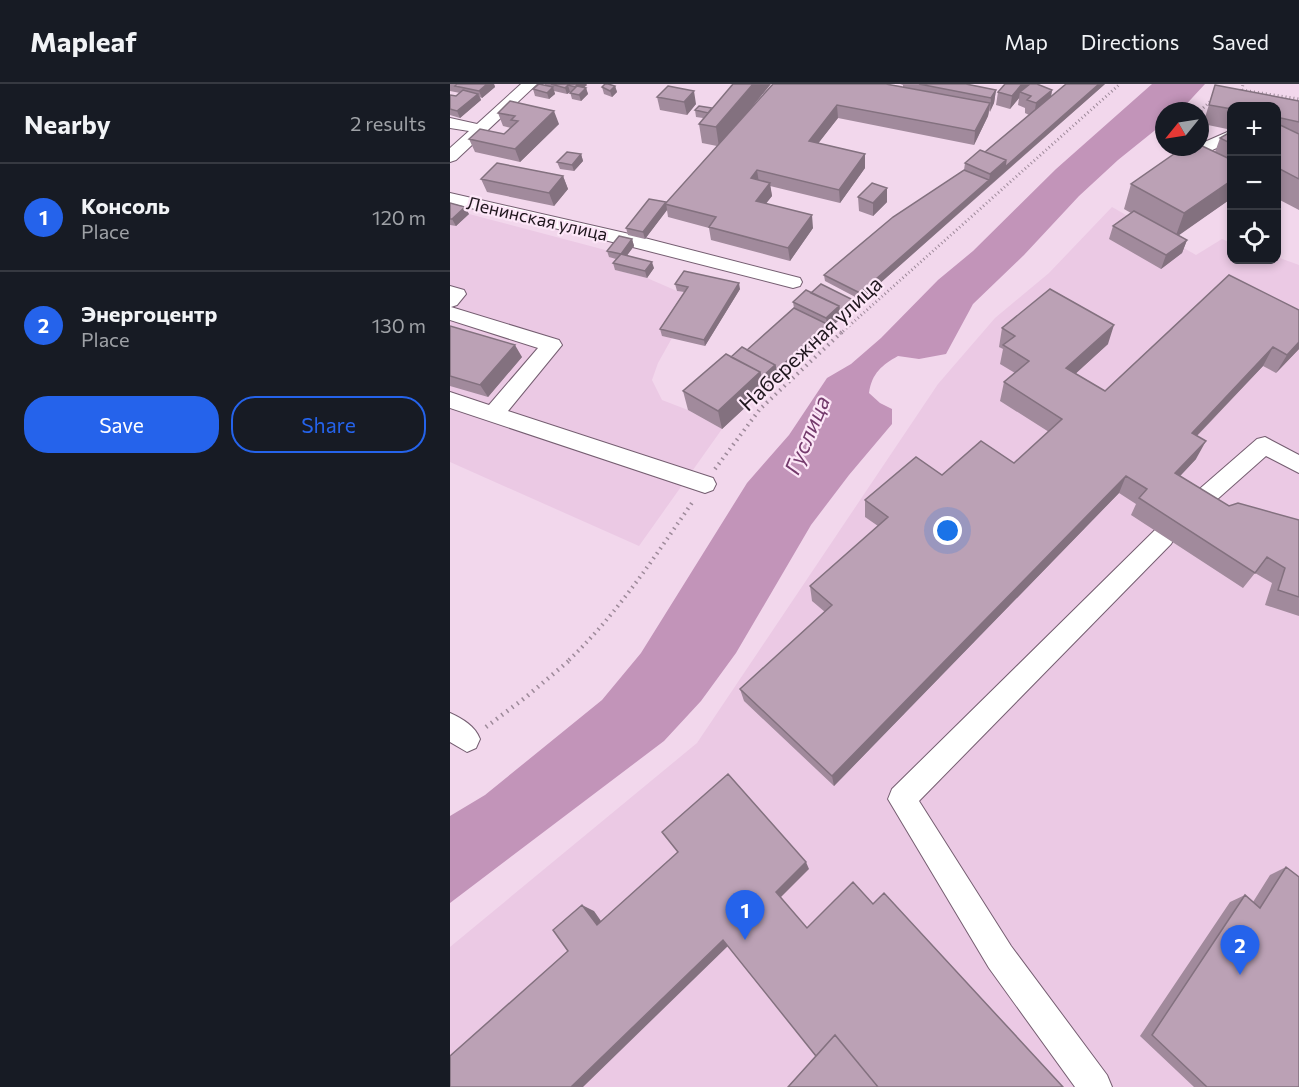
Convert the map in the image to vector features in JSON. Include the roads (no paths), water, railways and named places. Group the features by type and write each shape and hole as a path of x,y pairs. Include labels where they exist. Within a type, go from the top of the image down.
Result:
{"street":[{"path":"450,157 530,84"},
{"path":"450,123 481,129"},
{"path":"1209,146 1227,137"},
{"name":"Ленинская улица","path":"450,198 625,239 793,282"},
{"path":"450,292 457,294 450,301"},
{"path":"450,313 552,345 493,414"},
{"path":"450,400 705,484"},
{"path":"1196,505 1264,445 1299,465"},
{"path":"1095,1087 1000,957 902,799 1163,537"}],"water":[{"name":"Гуслица","path":"1152,84 1205,84 1188,102 1155,102 1155,130 1079,196 1024,255 973,304 946,354 919,359 898,356 879,370 869,393 880,403 892,409 892,424 811,525 736,653 701,701 664,741 450,903 450,816 485,795 602,700 641,653 747,483 789,435 827,378 851,364 881,338 938,280 973,251 1056,169"}],"place":[{"name":"Консоль","path":"745,940"},
{"name":"Энергоцентр","path":"1240,975"}]}
